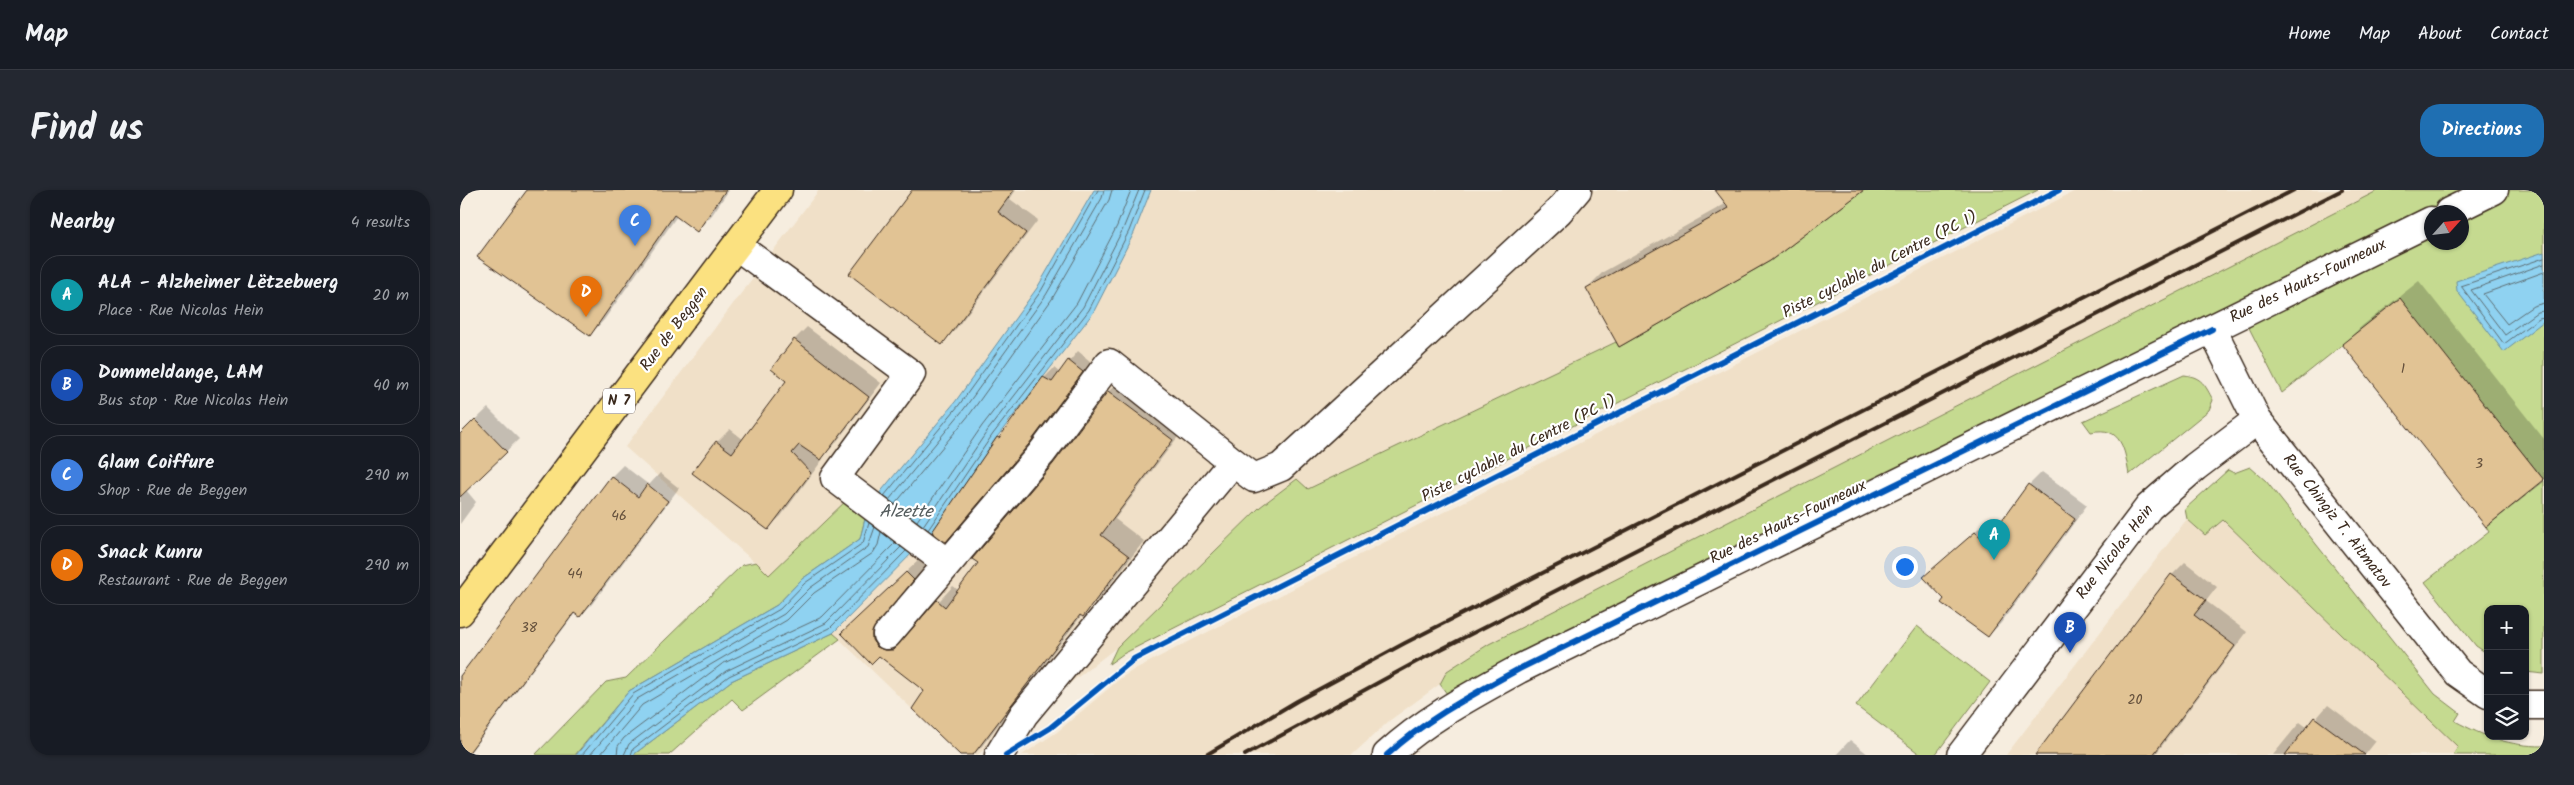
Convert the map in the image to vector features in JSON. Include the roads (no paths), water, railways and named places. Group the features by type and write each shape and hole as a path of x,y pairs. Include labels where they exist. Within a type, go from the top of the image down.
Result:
{"main road":[{"name":"Rue de Beggen","path":"460,612 778,190"}],"street":[{"path":"887,635 938,556 1040,454 1109,363 1254,478 1281,467 1559,211 1577,190"},
{"path":"2463,205 2494,190"},
{"name":"Rue des Hauts-Fourneaux","path":"1387,755 1454,704 1519,670 2424,225"},
{"path":"737,246 911,374 835,478 938,556"},
{"name":"Rue Chingiz T. Aitmatov","path":"2212,329 2257,420 2458,673 2484,691"},
{"name":"Rue Nicolas Hein","path":"1961,755 2149,507 2195,467 2257,420"},
{"path":"999,755 1024,714 1233,462"},
{"path":"2529,705 2544,705"}],"water":[{"name":"Alzette","path":"1094,190 1151,190 1134,233 1093,313 997,437 932,533 833,633 731,681 633,755 576,755 629,691 777,605 802,579 860,539 868,507 955,402 1037,288"},
{"path":"2544,252 2544,321 2504,352 2457,291 2456,281"}],"railway":[{"path":"1206,755 1297,701 1405,643 2294,190"},
{"path":"1245,755 1416,662 2342,190"}],"place":[{"name":"Glam Coiffure","path":"635,246"},
{"name":"Snack Kunru","path":"586,317"},
{"name":"ALA - Alzheimer Lëtzebuerg","path":"1994,560"},
{"name":"Dommeldange, LAM","path":"2070,653"}]}
